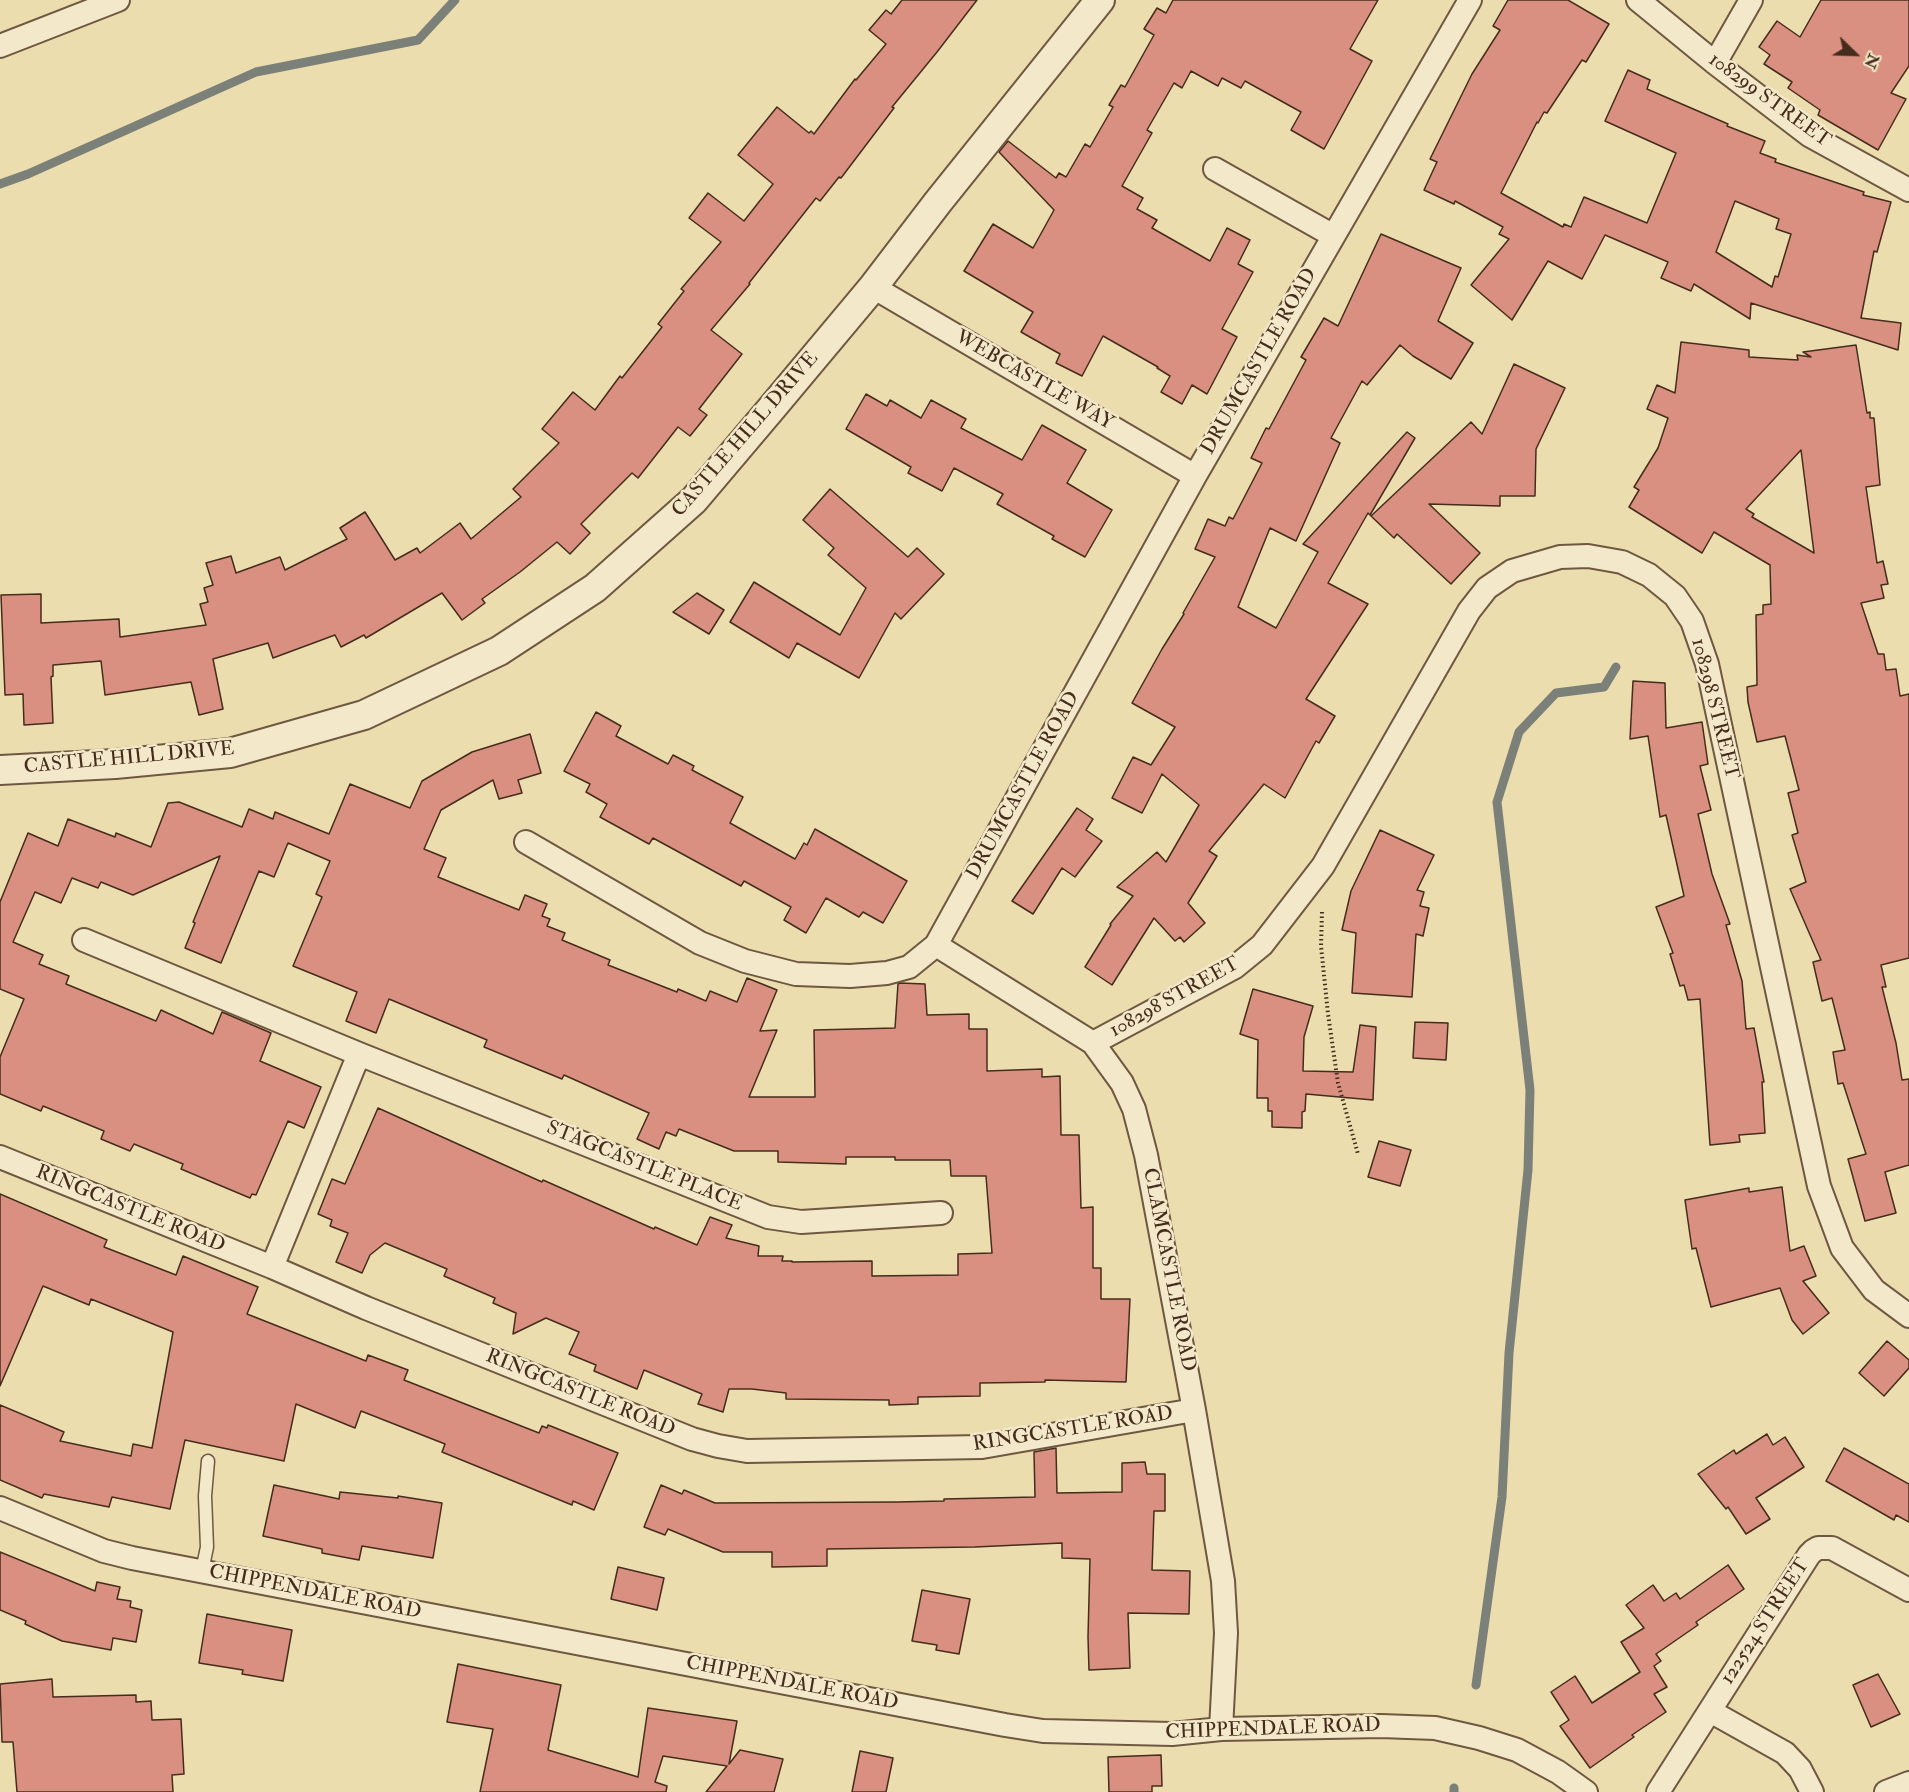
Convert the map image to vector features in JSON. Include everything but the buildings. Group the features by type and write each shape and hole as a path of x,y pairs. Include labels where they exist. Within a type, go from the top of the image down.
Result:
{"street":[{"path":"0,46 118,0"},
{"name":"CASTLE HILL DRIVE","path":"0,770 115,764 230,753 363,715 499,651 595,588 694,500 873,287 945,193 1101,0"},
{"name":"DRUMCASTLE ROAD","path":"526,842 700,943 745,961 796,974 850,976 878,974 909,967 936,945 1195,476 1470,0"},
{"name":"108299 STREET","path":"1638,0 1809,135 1909,190"},
{"path":"1715,63 1751,0"},
{"path":"1215,169 1332,236"},
{"name":"WEBCASTLE WAY","path":"873,287 1195,476"},
{"name":"108298 STREET","path":"1094,1043 1235,967 1262,945 1323,866 1469,611 1487,588 1512,571 1560,557 1588,556 1622,562 1649,575 1675,596 1692,621 1707,664 1819,1186 1842,1248 1874,1290 1909,1316"},
{"name":"STAGCASTLE PLACE","path":"84,940 359,1054 768,1217 801,1222 940,1213"},
{"name":"CLAMCASTLE ROAD","path":"936,945 1094,1043 1122,1083 1134,1109 1146,1155 1194,1410 1223,1581 1226,1634 1221,1729"},
{"path":"272,1267 359,1054"},
{"name":"RINGCASTLE ROAD","path":"0,1157 692,1439 747,1451 982,1447 1194,1410"},
{"name":"CHIPPENDALE ROAD","path":"0,1508 104,1551 1005,1725 1043,1731 1172,1734 1221,1729 1381,1726 1435,1728 1517,1750 1558,1772 1586,1792"},
{"name":"122524 STREET","path":"1658,1792 1809,1555 1818,1548 1832,1548 1909,1590"},
{"path":"1710,1711 1785,1753 1800,1769 1812,1792"},
{"path":"1886,1792 1909,1783"}],"lane":[{"path":"202,1571 207,1547 205,1496 208,1461"}],"path":[{"path":"1323,866 1321,946 1328,1014 1338,1083 1358,1154"}],"waterway":[{"path":"0,184 28,174 256,72 418,40 455,0"},
{"path":"1476,1685 1502,1497 1509,1353 1528,1170 1530,1090 1497,802 1519,732 1556,693 1604,687 1616,667"}]}
